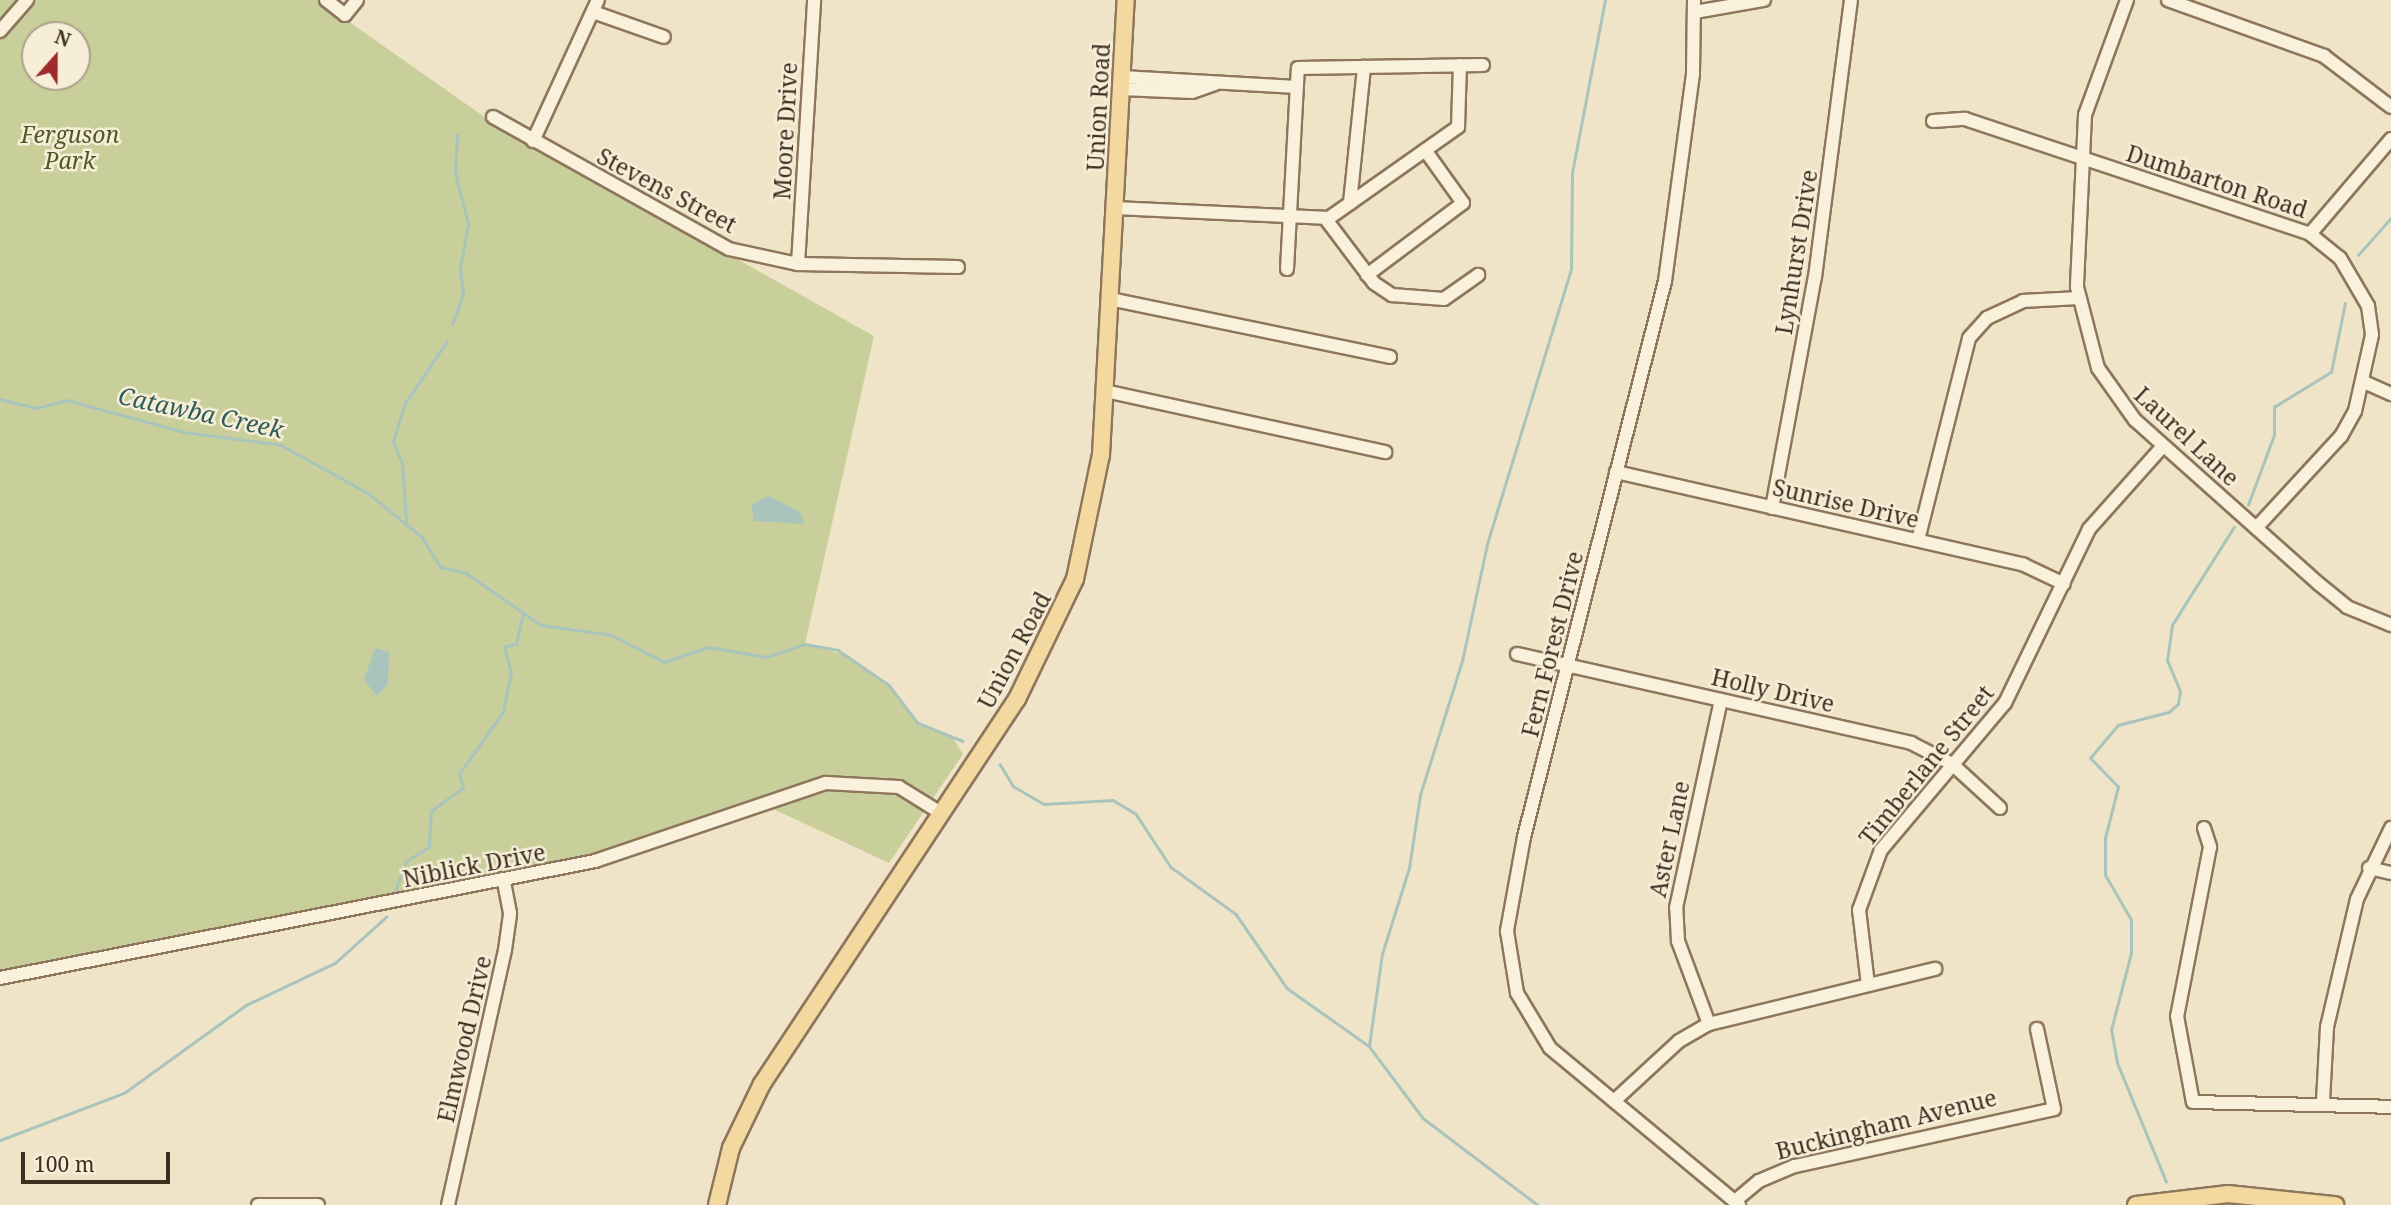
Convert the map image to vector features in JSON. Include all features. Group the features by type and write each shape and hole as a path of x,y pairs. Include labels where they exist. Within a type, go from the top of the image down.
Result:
{"main road":[{"name":"Union Road","path":"716,1205 731,1148 762,1084 1017,699 1064,610 1091,522 1105,391 1126,0"},
{"path":"2136,1205 2228,1194 2335,1205"}],"street":[{"path":"0,31 27,0"},
{"path":"326,0 345,15 357,0"},
{"name":"Moore Drive","path":"798,264 814,0"},
{"path":"1694,6 1764,0"},
{"name":"Lynhurst Drive","path":"1772,508 1815,278 1851,0"},
{"name":"Laurel Lane","path":"2127,0 2085,115 2078,298 2088,344 2108,387 2163,446 2342,603 2391,625"},
{"path":"2168,0 2323,56 2391,107"},
{"path":"533,141 595,6 664,37"},
{"name":"Fern Forest Drive","path":"1694,6 1665,281 1513,887 1508,947 1517,993 1540,1035 1572,1070 1614,1101 1737,1203"},
{"path":"1115,208 1325,218 1458,127 1460,65"},
{"path":"1287,269 1298,68 1483,65"},
{"path":"1350,203 1364,67"},
{"path":"1122,83 1192,92 1214,84 1297,86"},
{"name":"Stevens Street","path":"493,117 703,238 798,264 958,267"},
{"name":"Dumbarton Road","path":"1933,121 1965,119 2311,234 2340,258 2368,306 2372,335 2364,382 2341,436 2256,528"},
{"path":"2311,234 2391,139"},
{"path":"1367,275 1463,203 1425,150"},
{"path":"1325,218 1367,275 1392,295 1444,299 1478,275"},
{"path":"1918,540 1969,338 1987,318 2022,301 2078,298"},
{"path":"1110,299 1390,357"},
{"path":"2364,382 2391,394"},
{"path":"1105,391 1385,452"},
{"name":"Timberlane Street","path":"1868,985 1859,926 1866,879 1881,850 2006,703 2094,521 2163,446"},
{"name":"Sunrise Drive","path":"1616,472 2033,567 2064,584"},
{"name":"Holly Drive","path":"1517,654 1911,743 1952,764 2000,807"},
{"name":"Aster Lane","path":"1709,1024 1678,942 1676,908 1721,699"},
{"name":"Niblick Drive","path":"0,978 596,862 826,783 899,788 941,813"},
{"path":"2204,828 2210,848 2177,1016 2193,1102 2323,1101 2391,1107"},
{"path":"2323,1101 2327,1027 2369,868 2391,828"},
{"path":"2369,868 2391,873"},
{"name":"Elmwood Drive","path":"448,1205 505,950 510,913 504,881"},
{"path":"1614,1101 1679,1041 1709,1024 1935,969"},
{"name":"Buckingham Avenue","path":"1737,1203 1759,1181 1795,1166 2054,1109 2037,1029"},
{"path":"258,1205 318,1205"}],"green space":[{"name":"Ferguson Park","path":"0,0 318,0 486,118 874,336 805,644 849,656 889,685 918,723 951,735 963,754 889,863 758,802 594,858 0,974"}],"water":[{"path":"769,496 800,512 804,524 754,521 751,505"},
{"path":"375,648 389,652 388,684 377,696 364,680"}],"waterway":[{"path":"1369,1046 1382,954 1409,868 1420,795 1462,661 1487,544 1571,269 1572,173 1605,0"},
{"path":"452,325 463,294 460,269 468,224 455,173 457,135"},
{"path":"2358,255 2391,218"},
{"path":"2248,505 2274,435 2274,407 2331,372 2345,303"},
{"path":"406,522 402,464 393,442 404,405 447,341"},
{"name":"Catawba Creek","path":"0,399 37,408 67,400 184,432 281,445 368,493 422,537 441,567 466,573 541,625 612,635 664,662 708,647 766,657 805,644 838,650 889,685 918,723 963,741"},
{"path":"2166,1182 2117,1063 2111,1030 2131,953 2131,920 2105,875 2105,838 2118,787 2090,758 2118,725 2169,712 2178,704 2180,691 2167,661 2172,625 2234,527"},
{"path":"394,894 406,861 429,847 431,811 463,788 459,774 503,712 511,672 504,647 516,644 523,613"},
{"name":"Catawba Creek","path":"1000,764 1013,786 1044,804 1113,800 1136,814 1171,867 1236,914 1287,988 1369,1046 1423,1118 1538,1205"},
{"path":"0,1140 124,1093 246,1005 335,963 386,917"}]}
